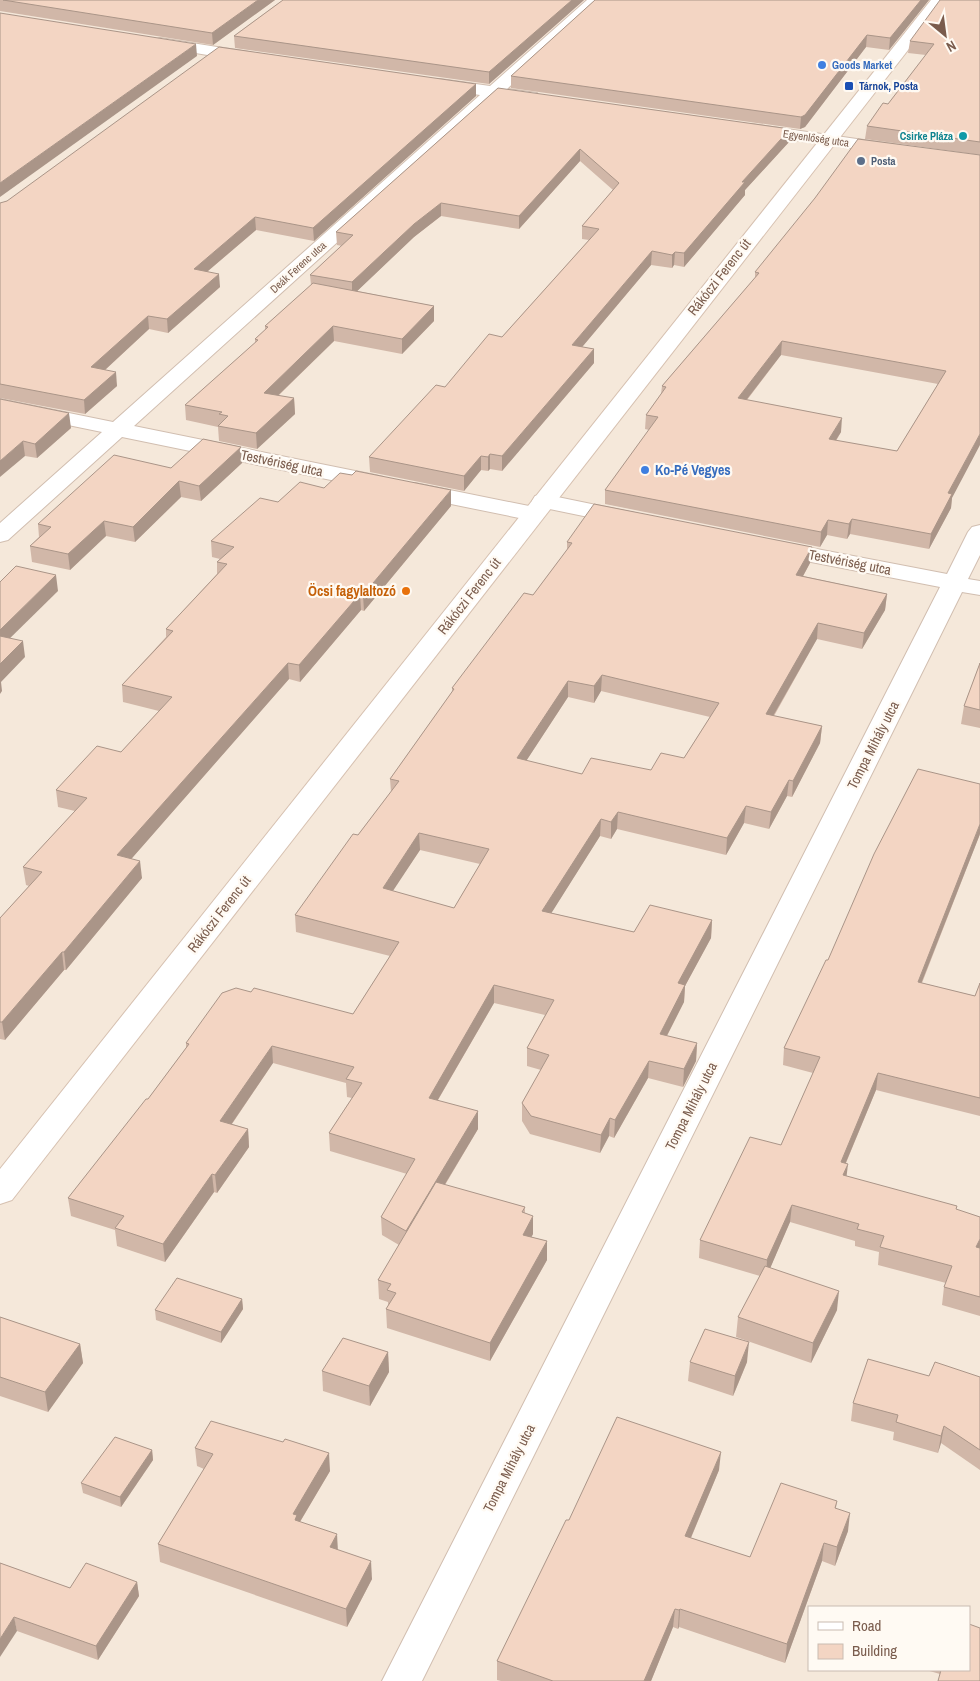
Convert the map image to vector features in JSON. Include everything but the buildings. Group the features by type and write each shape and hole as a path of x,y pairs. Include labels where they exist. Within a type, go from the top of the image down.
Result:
{"street":[{"name":"Deák Ferenc utca","path":"0,535 596,0"},
{"name":"Rákóczi Ferenc út","path":"0,1192 938,0"},
{"path":"199,63 232,40"},
{"path":"147,41 263,59"},
{"path":"426,82 552,100"},
{"name":"Egyenlőség utca","path":"738,127 904,151"},
{"name":"Testvériség utca","path":"0,405 538,508 651,523"},
{"name":"Tompa Mihály utca","path":"402,1681 967,586 980,532"},
{"name":"Testvériség utca","path":"758,544 967,586"}],"shaded area":[{"path":"0,0 980,0 980,1681 0,1681"}],"place":[{"name":"Goods Market","path":"822,65"},
{"name":"Tárnok, Posta","path":"849,86"},
{"name":"Csirke Pláza","path":"963,136"},
{"name":"Posta","path":"861,161"},
{"name":"Ko-Pé Vegyes","path":"645,470"},
{"name":"Öcsi fagylaltozó","path":"406,591"}]}
